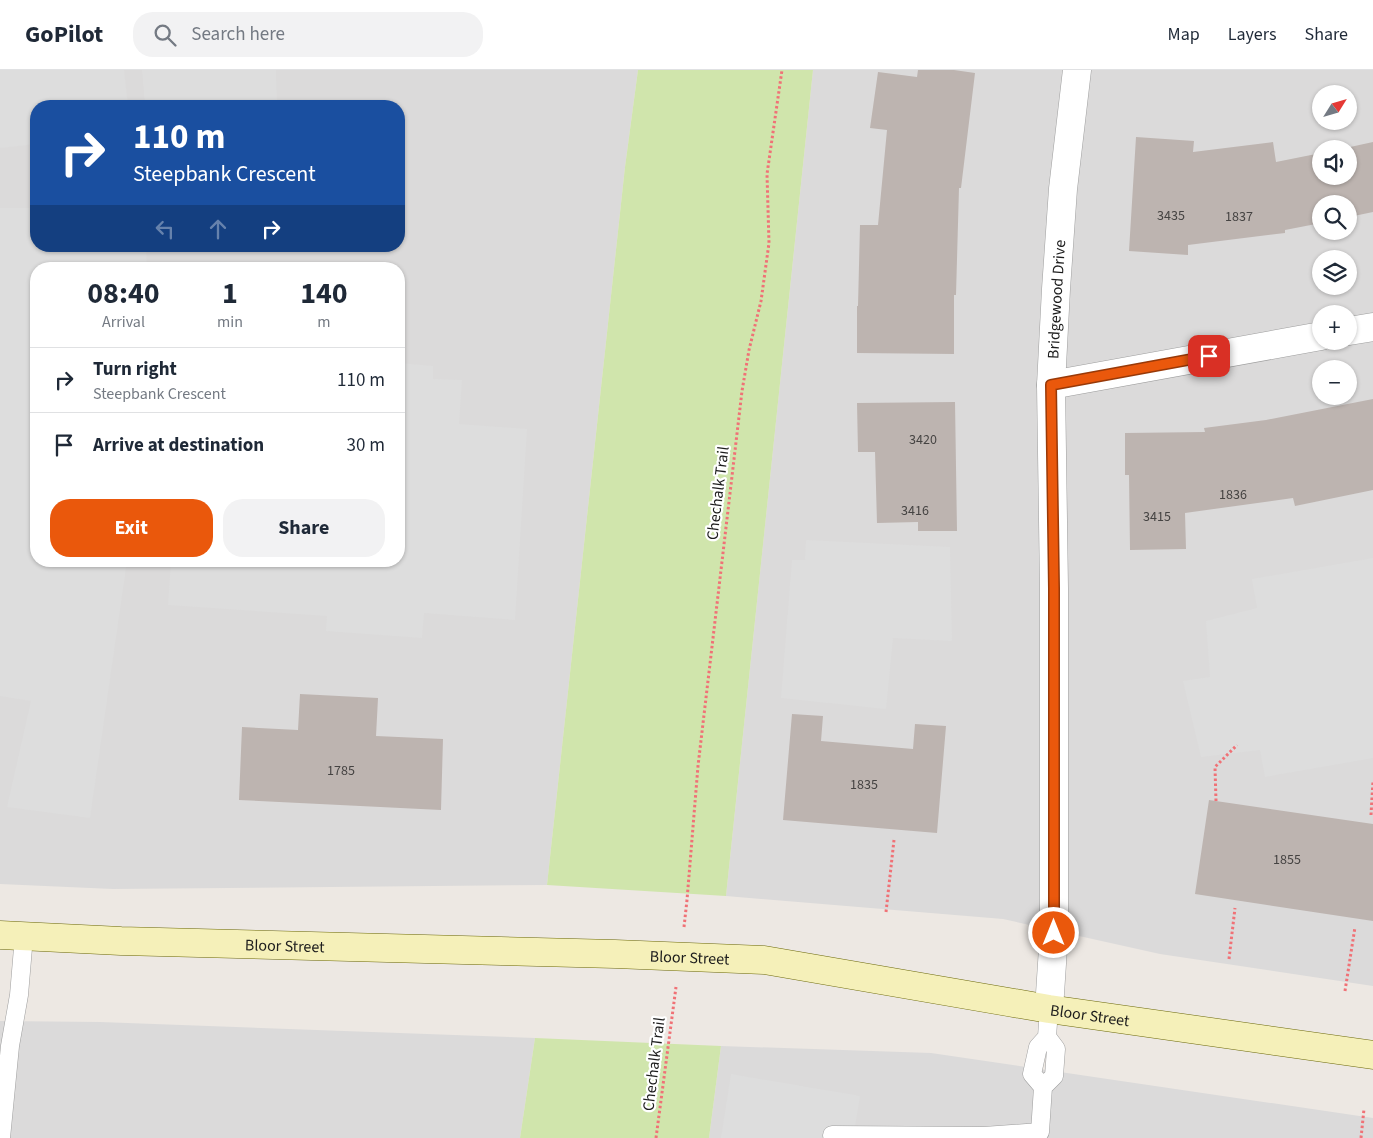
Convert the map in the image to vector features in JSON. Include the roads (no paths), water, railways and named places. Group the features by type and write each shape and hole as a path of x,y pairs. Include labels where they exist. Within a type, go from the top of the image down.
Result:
{"main road":[{"name":"Bloor Street","path":"12,935 121,941 615,954 764,960 1049,1009 1373,1055"}],"street":[{"name":"Bridgewood Drive","path":"1049,1009 1054,933 1054,588 1051,385 1063,198 1077,70"},
{"path":"1357,330 1373,327"},
{"path":"1051,385 1312,338"}],"lane":[{"path":"1,1138 10,1046 19,995 12,935"},
{"path":"832,1135 1044,1135 1043,1087 1032,1074 1038,1047 1047,1037 1049,1009"}]}
